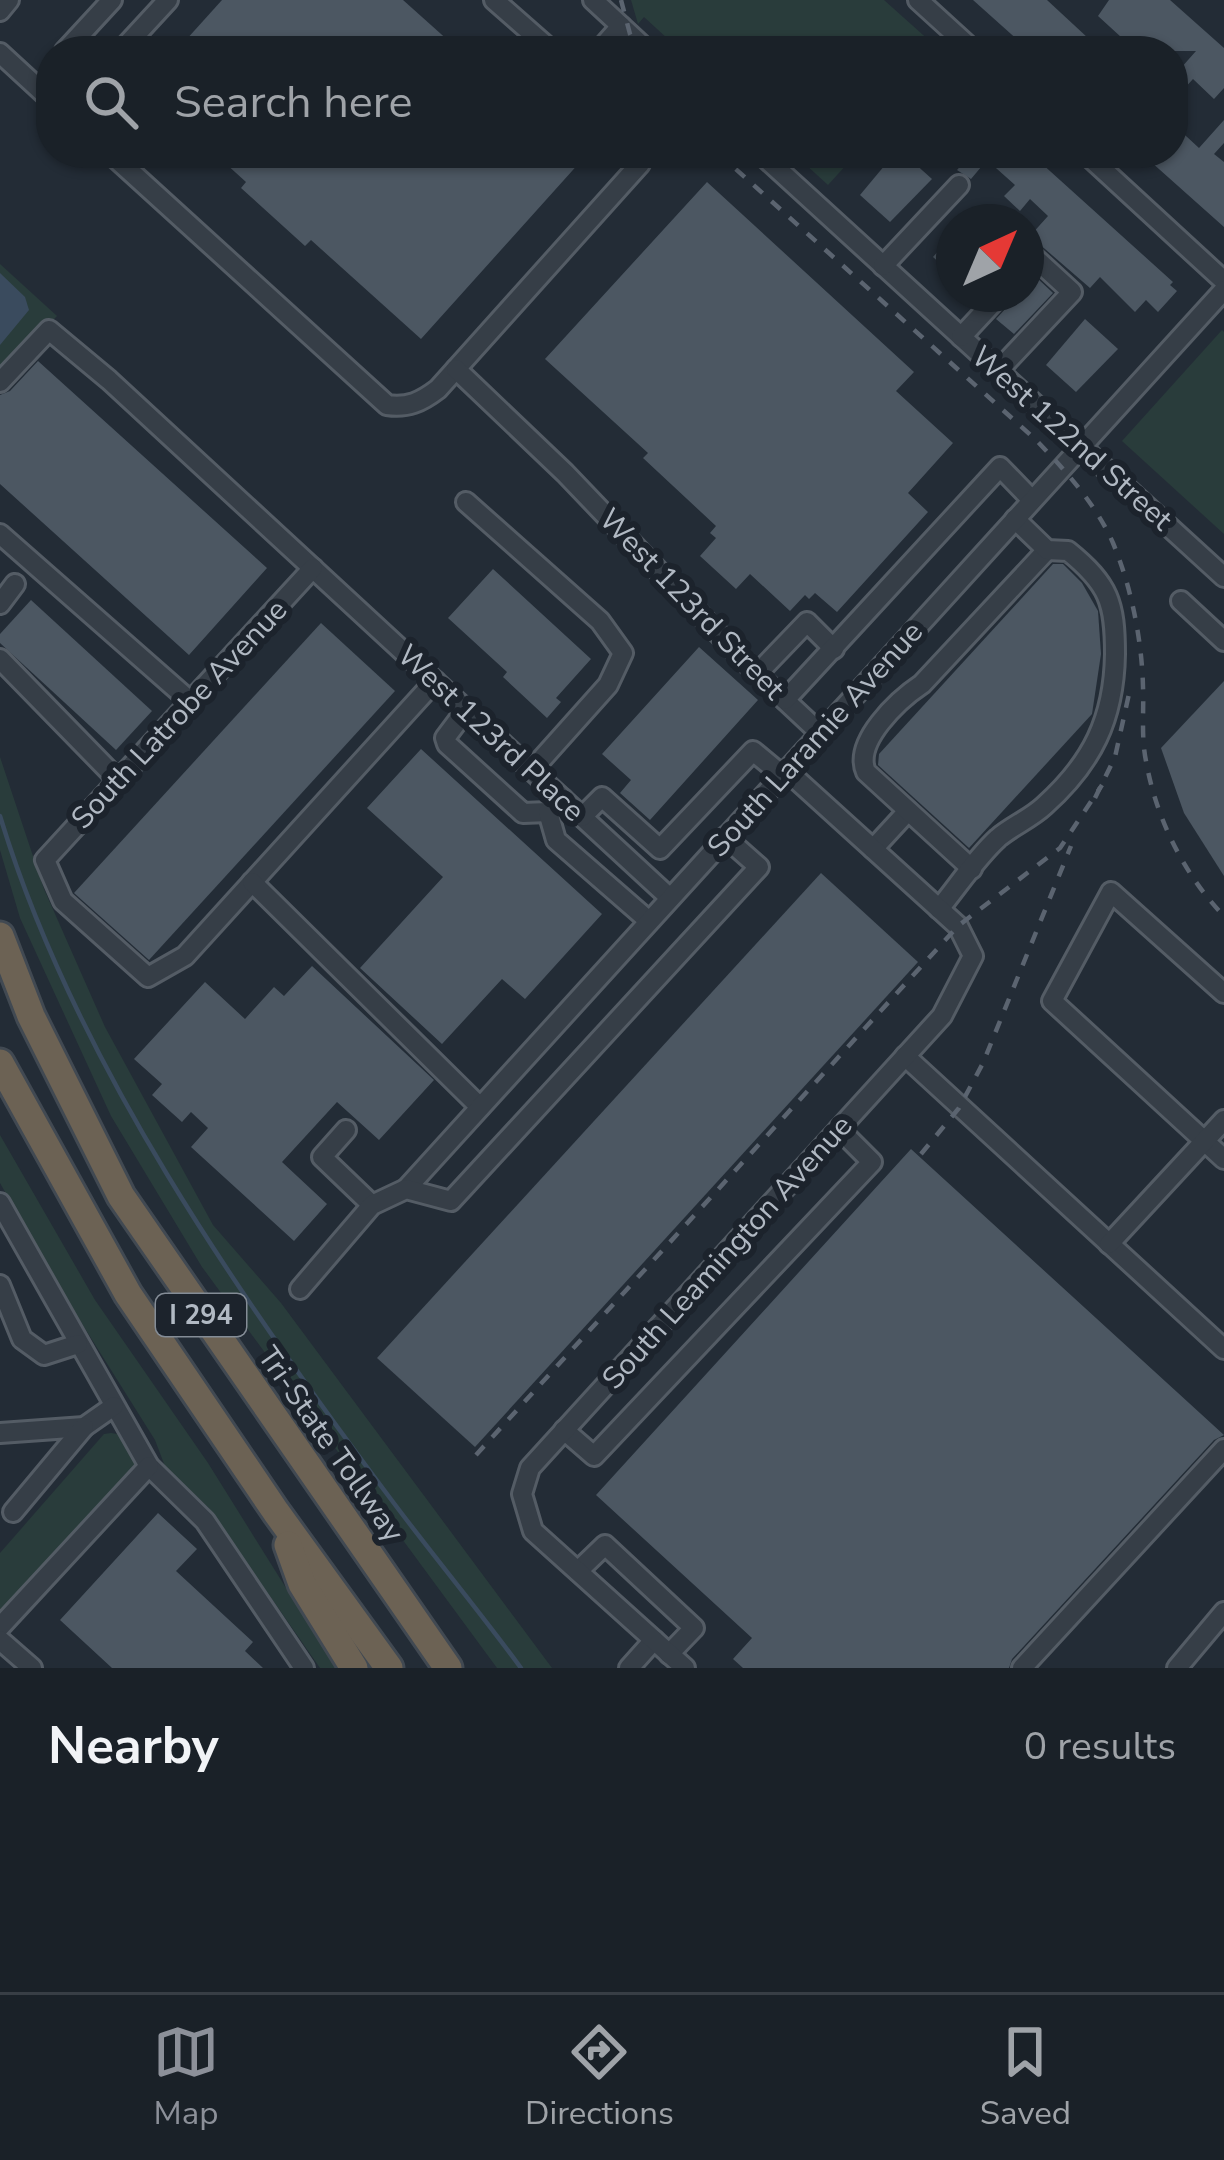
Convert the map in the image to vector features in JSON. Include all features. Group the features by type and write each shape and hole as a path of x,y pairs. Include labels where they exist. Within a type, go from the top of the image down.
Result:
{"highway":[{"name":"Tri-State Tollway","path":"0,936 31,1016 121,1196 448,1668"},
{"name":"I 294","path":"0,1063 128,1294 389,1668"},
{"path":"317,1481 466,1668"},
{"path":"276,1512 302,1584 354,1668"}],"street":[{"path":"0,11 10,0"},
{"path":"79,36 112,0"},
{"path":"135,36 168,0"},
{"path":"494,0 535,36"},
{"path":"592,0 632,36"},
{"path":"918,0 958,36"},
{"path":"612,36 621,26"},
{"path":"0,53 36,86"},
{"path":"126,168 387,406 404,407 423,401 456,369 636,168"},
{"name":"West 122nd Street","path":"776,168 1224,577"},
{"path":"1101,168 1224,285"},
{"path":"884,266 959,185"},
{"path":"998,371 1072,292 1044,266"},
{"name":"South Laramie Avenue","path":"406,1189 1224,285"},
{"path":"961,337 984,312"},
{"name":"West 123rd Place","path":"0,382 50,330 532,770 555,806 582,817 670,898"},
{"name":"West 123rd Street","path":"456,369 820,733"},
{"path":"785,700 1000,467 1032,500"},
{"path":"466,502 600,621 623,652 608,685 532,770"},
{"path":"582,817 602,796 660,849 753,752 784,772 939,909 998,839 1041,810 1070,780 1100,737 1111,711 1115,610 1108,593 1068,551 1047,550 1015,518"},
{"path":"0,534 190,701"},
{"path":"972,869 866,772 860,759 864,746 903,700 1047,550"},
{"name":"South Latrobe Avenue","path":"252,882 185,956 148,977 63,901 44,860 313,568"},
{"path":"0,604 14,584"},
{"path":"1180,601 1224,641"},
{"path":"757,674 807,622 834,649"},
{"path":"0,659 118,780"},
{"path":"874,674 903,700"},
{"path":"435,681 252,882 481,1107"},
{"path":"466,710 445,738 447,744 523,813 555,806 556,840 649,921"},
{"path":"873,849 908,811"},
{"path":"300,1289 372,1205 406,1189 451,1201 759,867 725,837"},
{"path":"1224,993 1111,892 1052,1001 1224,1160"},
{"name":"South Leamington Avenue","path":"578,1571 533,1532 522,1494 530,1468 942,1016 974,956 958,926 939,909"},
{"path":"905,1056 1224,1349"},
{"path":"1108,1244 1224,1120"},
{"path":"564,1430 594,1456 872,1162 838,1129"},
{"path":"346,1130 322,1157 372,1205"},
{"path":"0,1204 149,1466 205,1521 304,1668"},
{"path":"0,1285 22,1339 44,1355 79,1344"},
{"path":"13,1512 84,1427 114,1406"},
{"path":"0,1433 84,1427"},
{"path":"1022,1668 1224,1449"},
{"path":"0,1627 149,1466"},
{"path":"669,1654 694,1628 605,1545 578,1571 669,1654 685,1668"},
{"path":"1177,1668 1224,1612"},
{"path":"0,1640 32,1668"},
{"path":"629,1668 654,1640"}],"green space":[{"path":"631,0 884,0 924,36 665,36 644,17 638,24"},
{"path":"809,168 843,168 828,185"},
{"path":"0,264 57,316 0,375"},
{"path":"1224,332 1224,534 1122,441"},
{"path":"0,757 44,889 105,1027 213,1225 281,1303 552,1668 497,1668 202,1267 111,1116 20,918 0,850"},
{"path":"0,1135 95,1300 208,1463 336,1668 320,1668 208,1507 166,1469 155,1440 0,1183"},
{"path":"104,1434 122,1435 136,1467 0,1616 0,1553"}],"water":[{"path":"0,273 25,297 29,310 0,345"}],"building":[{"path":"222,0 403,0 443,36 190,36"},
{"path":"973,0 1047,0 1086,36 1013,36"},
{"path":"1109,0 1170,0 1224,48 1224,88 1214,99 1193,79 1188,84 1188,60 1196,51 1188,51 1188,36 1120,36 1098,16"},
{"path":"1224,120 1224,143 1214,154 1224,162 1224,227 1158,168 1188,168 1188,138 1199,148"},
{"path":"231,168 575,168 421,339 311,240 305,246 241,188 246,182"},
{"path":"882,168 920,168 932,179 890,222 860,195"},
{"path":"980,168 971,179 957,170"},
{"path":"996,168 1047,168 1173,282 1170,285 1177,291 1158,312 1146,300 1135,312 1100,277 1090,288 1044,248 1048,216 1044,204 1030,199 1026,204 1013,204 1004,196 1015,185"},
{"path":"707,182 914,372 896,391 953,443 908,493 928,512 837,612 815,593 809,599 805,595 790,611 750,574 736,589 700,556 716,538 710,533 716,526 643,458 648,453 545,359"},
{"path":"1002,312 1035,312 1014,334 996,319"},
{"path":"1085,319 1118,349 1076,392 1046,365"},
{"path":"38,361 267,568 189,655 0,484 0,395 10,391"},
{"path":"1053,564 1063,564 1082,583 1098,611 1101,654 1092,714 969,848 878,765 879,754"},
{"path":"493,569 591,659 556,698 561,702 547,718 503,677 507,672 448,618"},
{"path":"31,600 152,711 116,750 0,643 0,634"},
{"path":"321,623 395,691 149,960 74,893"},
{"path":"699,647 758,700 650,820 620,793 631,780 602,754"},
{"path":"1224,681 1224,876 1184,813 1161,748"},
{"path":"421,749 602,914 525,999 502,979 442,1044 360,968 443,877 367,808"},
{"path":"821,873 918,962 475,1447 377,1358"},
{"path":"312,966 434,1080 379,1140 337,1102 282,1162 327,1204 294,1241 191,1147 208,1128 191,1112 182,1122 152,1095 162,1084 134,1059 205,982 245,1019 274,987 284,996"},
{"path":"911,1149 1224,1435 1214,1440 1012,1659 1009,1668 743,1668 733,1659 752,1638 596,1495"},
{"path":"158,1513 197,1549 176,1571 253,1642 245,1651 263,1668 112,1668 60,1620"}],"waterway":[{"path":"0,816 71,998 167,1175 336,1425 521,1668"}],"railway":[{"path":"621,0 631,36"},
{"path":"735,168 1035,439 1098,515 1113,543 1134,614 1142,669 1144,752 1157,804 1184,864 1224,916"},
{"path":"1095,798 1115,757 1131,685"},
{"path":"476,1455 958,926 1060,848 1102,785"},
{"path":"921,1154 959,1108 983,1063 1071,846"}]}
